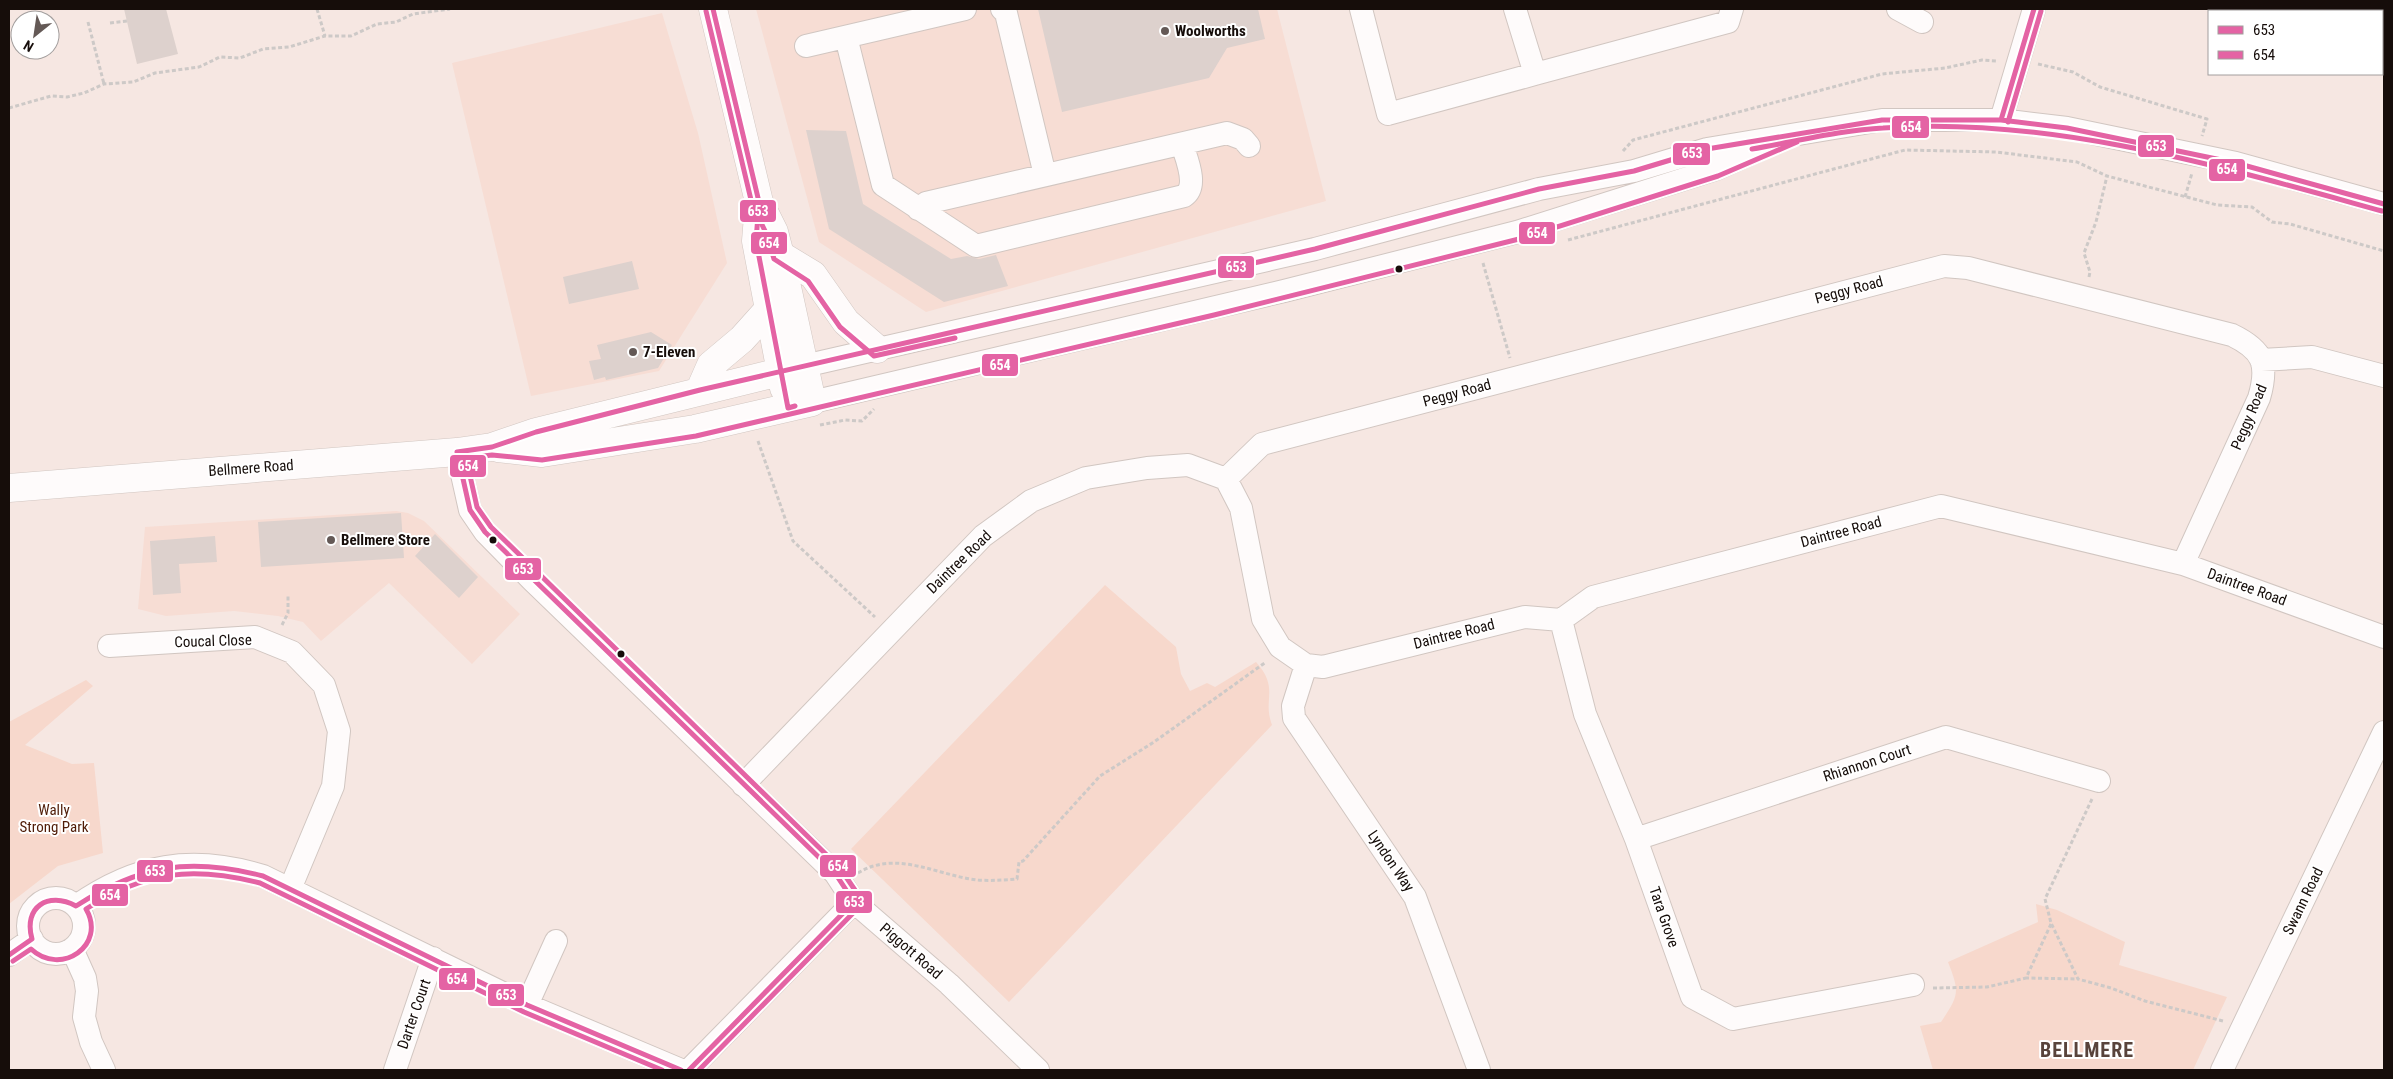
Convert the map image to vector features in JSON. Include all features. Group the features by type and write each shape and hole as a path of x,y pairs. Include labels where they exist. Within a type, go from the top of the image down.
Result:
{"main road":[{"path":"713,9 759,202 774,232 780,256 792,369"},
{"path":"759,202 756,242 768,310 792,369 804,412"},
{"path":"780,256 813,274 846,322 876,349"},
{"path":"700,390 711,365 748,333 768,310"},
{"name":"Bellmere Road","path":"9,488 457,452 492,447 536,432 610,415 700,390 792,369"},
{"name":"Bellmere Road","path":"492,447 542,453 804,412"}],"street":[{"path":"806,46 965,9"},
{"path":"1002,9 1006,13 1045,176"},
{"path":"1361,9 1388,114 1728,22 1732,9"},
{"path":"1515,9 1535,74"},
{"path":"1898,9 1922,22"},
{"path":"2001,120 2034,9"},
{"path":"846,37 883,185 976,246 1000,242 1184,196 1188,193 1192,184 1182,144"},
{"name":"Bellmere Road","path":"792,369 1315,249 1540,189 1634,171 1707,150 1882,120 2001,120 2067,128 2236,163 2384,204"},
{"path":"918,209 926,203 1227,133 1243,139 1249,146"},
{"name":"Bellmere Road","path":"804,412 1508,234 1716,169 1794,135"},
{"name":"Peggy Road","path":"1226,479 1262,444 1944,266 1968,268 2232,335 2251,344 2261,360 2265,378 2259,398 2182,564"},
{"path":"2261,360 2312,357 2384,376"},
{"name":"Piggott Road","path":"457,452 470,510 485,532 835,873 849,895 949,984 1038,1070"},
{"name":"Daintree Road","path":"743,785 983,536 1031,501 1086,478 1147,468 1188,465 1226,479"},
{"path":"1226,479 1241,508 1264,619 1280,647 1306,665"},
{"name":"Daintree Road","path":"1306,665 1323,667 1524,617 1561,620 1593,598 1941,506 2182,564 2384,637"},
{"name":"Tara Grove","path":"1561,620 1585,714 1636,839 1692,997 1733,1019 1913,985"},
{"name":"Coucal Close","path":"109,646 254,637 292,652 324,684 339,731 333,786 290,889"},
{"name":"Lyndon Way","path":"1306,665 1293,706 1294,718 1415,897 1479,1070"},
{"name":"Swann Road","path":"2222,1070 2384,732"},
{"name":"Rhiannon Court","path":"1636,839 1946,737 2099,781"},
{"path":"76,906 107,885 148,869 180,864 233,867 263,876 527,1005 680,1070"},
{"path":"689,1070 849,895"},
{"path":"54,898 69,901 76,906 83,918 84,932 77,945 72,949 57,954 50,953 37,946 32,940 28,924 30,916 39,904 54,898"},
{"path":"9,955 32,940"},
{"path":"527,1005 556,941"},
{"path":"72,949 85,978 87,991 84,1017 91,1042 104,1070"},
{"name":"Darter Court","path":"395,1070 433,958"}],"path":[{"path":"317,9 325,36"},
{"path":"9,108 51,96 67,97 84,94 104,84 134,82 155,73 199,67 220,57 240,58 263,49 289,46 325,36 351,36 377,24 396,22 413,14 450,9"},
{"path":"110,22 128,21"},
{"path":"88,22 104,84"},
{"path":"1633,140 1882,74 1945,68 1982,60"},
{"path":"2040,64 2073,72 2100,87 2207,118 2202,137"},
{"path":"1565,241 1905,150 1996,152 2077,162 2107,176 2217,205 2252,207 2272,222 2290,224 2384,250"},
{"path":"2086,298 2090,272 2084,253 2096,222 2107,176"},
{"path":"2186,197 2191,177"},
{"path":"1474,264 1492,260"},
{"path":"1483,262 1510,360 1502,363 1506,380"},
{"path":"804,412 845,420 862,421 880,403"},
{"path":"758,441 793,541 890,632"},
{"path":"282,626 288,614 288,596"},
{"path":"849,895 856,874 870,865 887,862 914,865 977,880 1017,880 1019,862 1023,861 1100,776 1154,742 1261,667 1280,647"},
{"path":"2078,979 2051,923 2045,899 2099,781"},
{"path":"2026,978 2051,923"},
{"path":"1913,985 1942,989 1987,987 2026,978 2078,979 2145,1001 2226,1022"}],"shaded area":[{"path":"756,9 1277,9 1326,201 926,312 819,242"},
{"path":"662,13 698,133 727,263 659,371 531,396 452,63"},
{"path":"396,511 408,513 424,521 520,614 472,664 389,583 321,641 303,622 278,616 234,611 166,616 138,609 145,527"}],"green space":[{"path":"1105,585 1176,647 1181,674 1190,691 1207,683 1215,687 1256,662 1263,671 1269,687 1269,716 1272,725 1009,1002 851,849"},
{"name":"Wally Strong Park","path":"86,680 93,686 25,745 72,764 94,763 103,853 58,866 9,904 9,722"},
{"path":"2036,904 2057,910 2125,942 2119,965 2227,997 2193,1070 1933,1070 1920,1026 1941,1022 1951,1006 1956,994 1956,987 1948,962 2038,922"}],"building":[{"path":"124,9 166,9 178,54 137,64"},
{"path":"1038,9 1258,9 1265,39 1227,48 1209,78 1062,112"},
{"path":"806,130 846,131 863,204 951,259 967,256 979,259 996,255 1008,286 944,302 829,229"},
{"path":"632,261 639,289 569,304 563,277"},
{"name":"7-Eleven","path":"651,332 672,345 658,368 606,380 605,377 594,380 589,361 601,359 597,345"},
{"name":"Bellmere Store","path":"401,513 404,558 261,567 258,522"},
{"path":"435,534 478,577 459,598 415,556"},
{"path":"215,536 217,562 179,564 181,593 153,595 150,541"}],"transit line":[{"name":"653","path":"713,9 759,202 756,241 788,408 795,406"},
{"name":"653","path":"2001,120 2034,9"},
{"name":"654","path":"706,11 752,204 767,235 774,259 808,281 840,327 874,356 955,338"},
{"name":"654","path":"2008,122 2041,11"},
{"name":"653","path":"689,1070 854,902 835,873 485,532 470,510 457,452 492,447 536,432 700,390 1315,249 1539,189 1634,171 1707,149 1882,120 2001,120 2067,128 2236,163 2384,204"},
{"name":"654","path":"1752,149 1867,129 1946,126 2009,130 2073,137 2136,148 2198,162 2382,211"},
{"name":"654","path":"699,1070 859,907 861,899 840,868 491,527 477,507 466,458 492,455 542,460 696,436 1214,315 1519,239 1718,176 1797,142"},
{"name":"653","path":"9,955 32,939 31,918 40,905 47,901 56,900 76,906 122,881 144,873 166,869 188,866 236,870 263,876 527,1005 681,1070"},
{"name":"654","path":"13,961 31,949 43,957 55,960 67,958 78,953 86,945 90,934 91,922 86,909 108,896 129,887 170,875 191,874 236,878 260,883 524,1012 662,1070"}],"place":[{"name":"Woolworths","path":"1165,31"},
{"name":"7-Eleven","path":"633,352"},
{"name":"Bellmere Store","path":"331,540"}],"district":[{"name":"BELLMERE","path":"2087,1050"}]}
